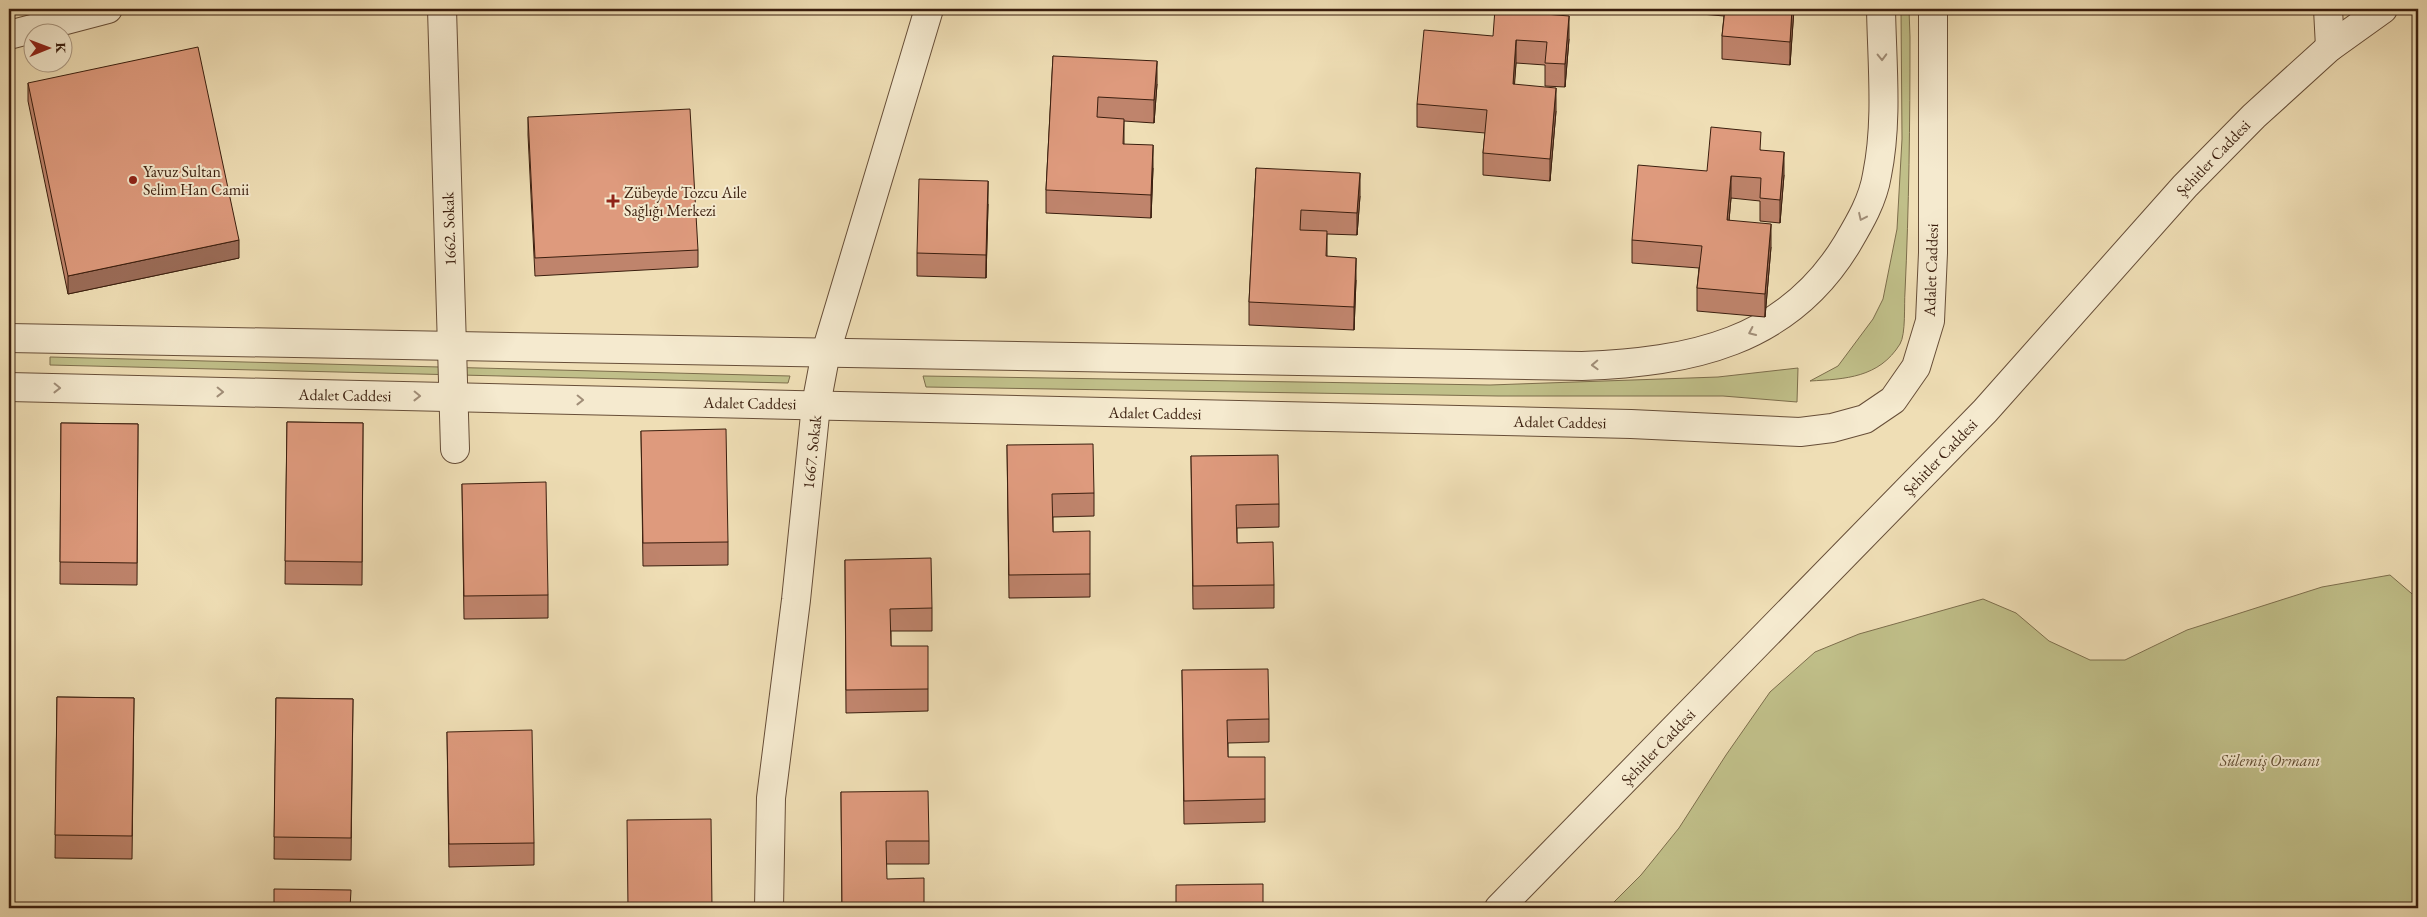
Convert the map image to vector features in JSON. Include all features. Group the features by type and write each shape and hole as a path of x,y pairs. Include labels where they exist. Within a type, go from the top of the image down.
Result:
{"street":[{"path":"9,35 108,9"},
{"name":"1662. Sokak","path":"442,9 455,449"},
{"name":"1667. Sokak","path":"769,908 771,798 796,600 816,405 826,352 929,9"},
{"path":"9,338 1582,366 1621,364 1712,349 1750,333 1784,314 1813,288 1834,262 1863,217 1877,177 1883,136 1881,9"},
{"name":"Adalet Caddesi","path":"9,387 1631,424 1800,432 1832,428 1864,419 1893,400 1916,367 1930,321 1934,253 1933,9"},
{"path":"2328,9 2330,46"},
{"name":"Şehitler Caddesi","path":"1499,908 1562,846 1985,411 2185,186 2254,116 2330,46 2383,9"}],"green space":[{"path":"1901,9 1909,9 1910,37 1908,196 1902,339 1892,355 1872,370 1848,377 1810,381 1838,366 1873,319 1883,299 1897,229 1902,139"},
{"path":"50,357 790,376 788,383 50,365"},
{"path":"1798,368 1797,402 1723,396 1498,396 926,387 923,376 1490,385 1718,377"},
{"name":"Sülemiş Ormanı","path":"2390,575 2418,599 2418,908 1608,908 1641,875 1679,828 1726,755 1770,692 1815,652 1859,634 1983,599 2016,613 2049,641 2090,660 2125,660 2187,630 2322,587"}],"building":[{"path":"1495,9 1546,9 1545,14 1569,16 1565,64 1545,63 1547,42 1516,40 1513,84 1556,88 1550,159 1483,153 1487,110 1417,104 1424,30 1493,36"},
{"path":"1725,9 1792,9 1790,42 1722,36"},
{"name":"Yavuz Sultan Selim Han Camii","path":"198,47 239,240 68,276 28,83"},
{"path":"1053,56 1157,61 1154,100 1098,97 1097,117 1124,119 1123,144 1153,145 1151,195 1046,190"},
{"name":"Zübeyde Tozcu Aile Sağlığı Merkezi","path":"690,109 698,250 535,258 528,117"},
{"path":"1711,127 1761,132 1760,150 1784,152 1780,200 1760,198 1761,178 1731,176 1727,220 1771,224 1765,294 1697,288 1702,246 1632,240 1638,165 1707,171"},
{"path":"1256,168 1360,173 1357,213 1301,210 1300,230 1327,231 1326,256 1356,258 1354,307 1249,302"},
{"path":"919,179 988,181 986,255 917,253"},
{"path":"287,422 363,423 362,562 285,561"},
{"path":"61,423 138,424 137,563 60,562"},
{"path":"726,429 728,542 643,543 641,431"},
{"path":"1093,444 1094,493 1052,494 1053,532 1090,531 1090,574 1009,575 1007,445"},
{"path":"1278,455 1279,504 1236,505 1237,543 1273,542 1274,585 1193,586 1191,456"},
{"path":"546,482 548,595 464,596 462,484"},
{"path":"931,558 932,608 890,609 891,646 928,646 928,689 846,690 845,560"},
{"path":"1268,669 1269,719 1227,720 1228,757 1265,757 1265,799 1184,801 1182,670"},
{"path":"57,697 134,698 132,836 55,835"},
{"path":"276,698 353,699 351,838 274,837"},
{"path":"532,730 534,843 449,844 447,732"},
{"path":"928,791 929,841 886,841 887,879 924,878 924,908 842,908 841,792"},
{"path":"711,819 712,908 628,908 627,820"},
{"path":"1263,884 1263,908 1176,908 1176,885"},
{"path":"274,889 351,890 350,908 274,908"}],"place":[{"name":"Yavuz Sultan Selim Han Camii","path":"133,180"},
{"name":"Zübeyde Tozcu Aile Sağlığı Merkezi","path":"613,201"}]}
